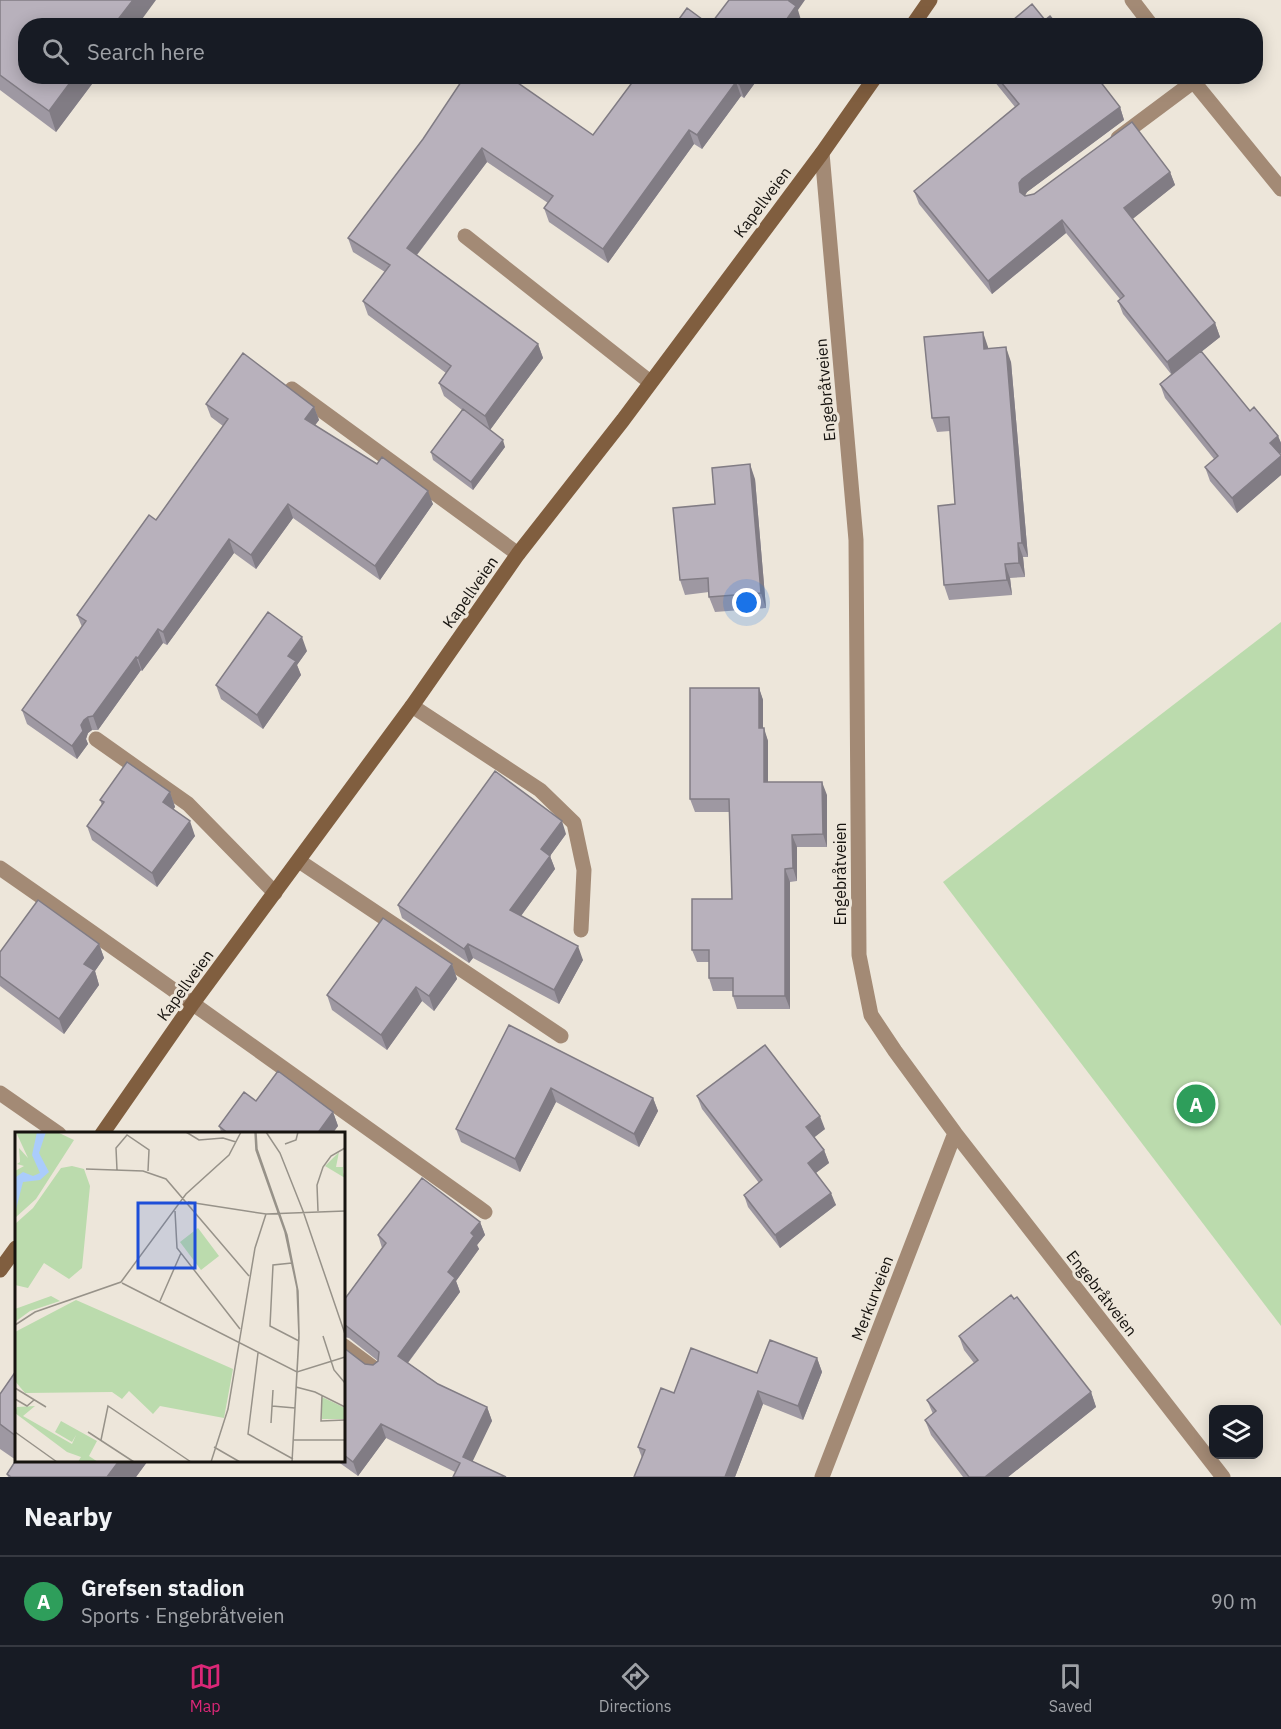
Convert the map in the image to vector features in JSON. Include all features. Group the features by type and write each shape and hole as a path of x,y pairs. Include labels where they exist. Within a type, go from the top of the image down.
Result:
{"street":[{"path":"918,18 930,0"},
{"path":"1132,0 1146,18"},
{"name":"Kapellveien","path":"103,1132 193,1003 412,706 518,554 822,153 870,84"},
{"path":"1107,146 1185,84"},
{"path":"1195,84 1281,189"},
{"name":"Engebråtveien","path":"822,153 856,540 859,955 871,1015 955,1133 1222,1477"},
{"path":"465,236 650,382"},
{"path":"292,389 518,554"},
{"path":"412,706 540,790 574,823 584,870 581,930"},
{"path":"96,739 188,804 275,893"},
{"path":"298,861 561,1036"},
{"path":"0,868 485,1212"},
{"path":"0,1093 56,1132"},
{"name":"Merkurveien","path":"822,1477 955,1133"},
{"path":"0,1270 15,1249"},
{"path":"345,1347 375,1369"}],"green space":[{"path":"1281,622 1281,1326 943,882"}],"building":[{"path":"0,0 133,0 119,18 18,18 18,84 69,84 49,111 0,75"},
{"path":"729,0 790,0 796,6 788,18 715,18"},
{"path":"1032,4 1043,18 1015,18"},
{"path":"687,8 701,18 680,18"},
{"path":"460,84 520,84 593,135 631,84 735,84 697,135 689,130 603,249 544,208 553,196 482,148 407,248 538,344 485,416 439,383 451,366 363,301 390,265 348,238 423,139"},
{"path":"1003,84 1102,84 1120,107 1022,179 1019,183 1020,192 1025,196 1034,194 1132,122 1170,172 1124,208 1215,323 1167,362 1118,301 1124,296 1062,220 988,281 914,191 1019,104"},
{"path":"983,332 984,349 1006,347 1022,543 1018,543 1019,563 1005,564 1007,580 944,585 938,506 955,504 949,417 932,418 924,337"},
{"path":"1201,351 1250,411 1254,407 1278,436 1270,443 1281,456 1232,498 1205,467 1218,456 1160,384"},
{"path":"243,353 314,407 305,419 377,464 382,457 428,491 375,566 288,504 251,555 229,539 163,632 158,629 93,716 84,720 81,725 83,731 72,746 22,710 86,621 77,615 149,515 156,520 228,419 206,404"},
{"path":"463,409 503,440 471,482 431,452"},
{"path":"750,464 761,593 709,597 708,578 680,580 673,508 715,504 712,468"},
{"path":"268,612 302,637 288,656 296,661 257,715 216,685"},
{"path":"690,688 759,688 759,728 764,728 764,782 822,782 823,834 792,835 793,868 785,869 785,996 733,996 733,978 709,978 709,950 692,950 692,899 732,899 729,799 690,799"},
{"path":"127,762 170,792 163,802 190,821 152,873 87,826 104,802 100,800"},
{"path":"495,771 562,821 541,849 550,856 510,910 578,946 554,990 468,944 464,949 398,905"},
{"path":"38,900 99,944 84,964 94,970 59,1019 0,976 0,952"},
{"path":"383,918 452,964 429,996 416,987 381,1035 327,995"},
{"path":"509,1025 653,1098 634,1134 551,1088 515,1159 456,1129"},
{"path":"765,1045 820,1116 806,1127 824,1150 808,1163 831,1193 775,1235 744,1195 762,1180 697,1096"},
{"path":"278,1071 333,1112 318,1132 226,1132 219,1126 244,1092 256,1101"},
{"path":"422,1178 480,1222 471,1233 474,1236 448,1272 455,1278 398,1356 438,1384 487,1407 463,1457 506,1477 453,1477 460,1463 381,1424 353,1462 345,1456 345,1349 365,1364 373,1365 378,1361 379,1352 345,1325 345,1299 386,1243 378,1235"},
{"path":"1011,1295 1014,1299 1017,1297 1091,1392 985,1477 969,1477 925,1420 936,1411 927,1400 978,1360 959,1336"},
{"path":"770,1340 817,1358 798,1406 758,1391 725,1477 634,1477 645,1450 638,1447 661,1388 674,1393 691,1348 757,1373"},
{"path":"15,1372 15,1435 0,1424 0,1394"},
{"path":"15,1462 118,1462 107,1477 11,1477 7,1474"}],"place":[{"name":"Grefsen stadion","path":"1196,1104"}]}
